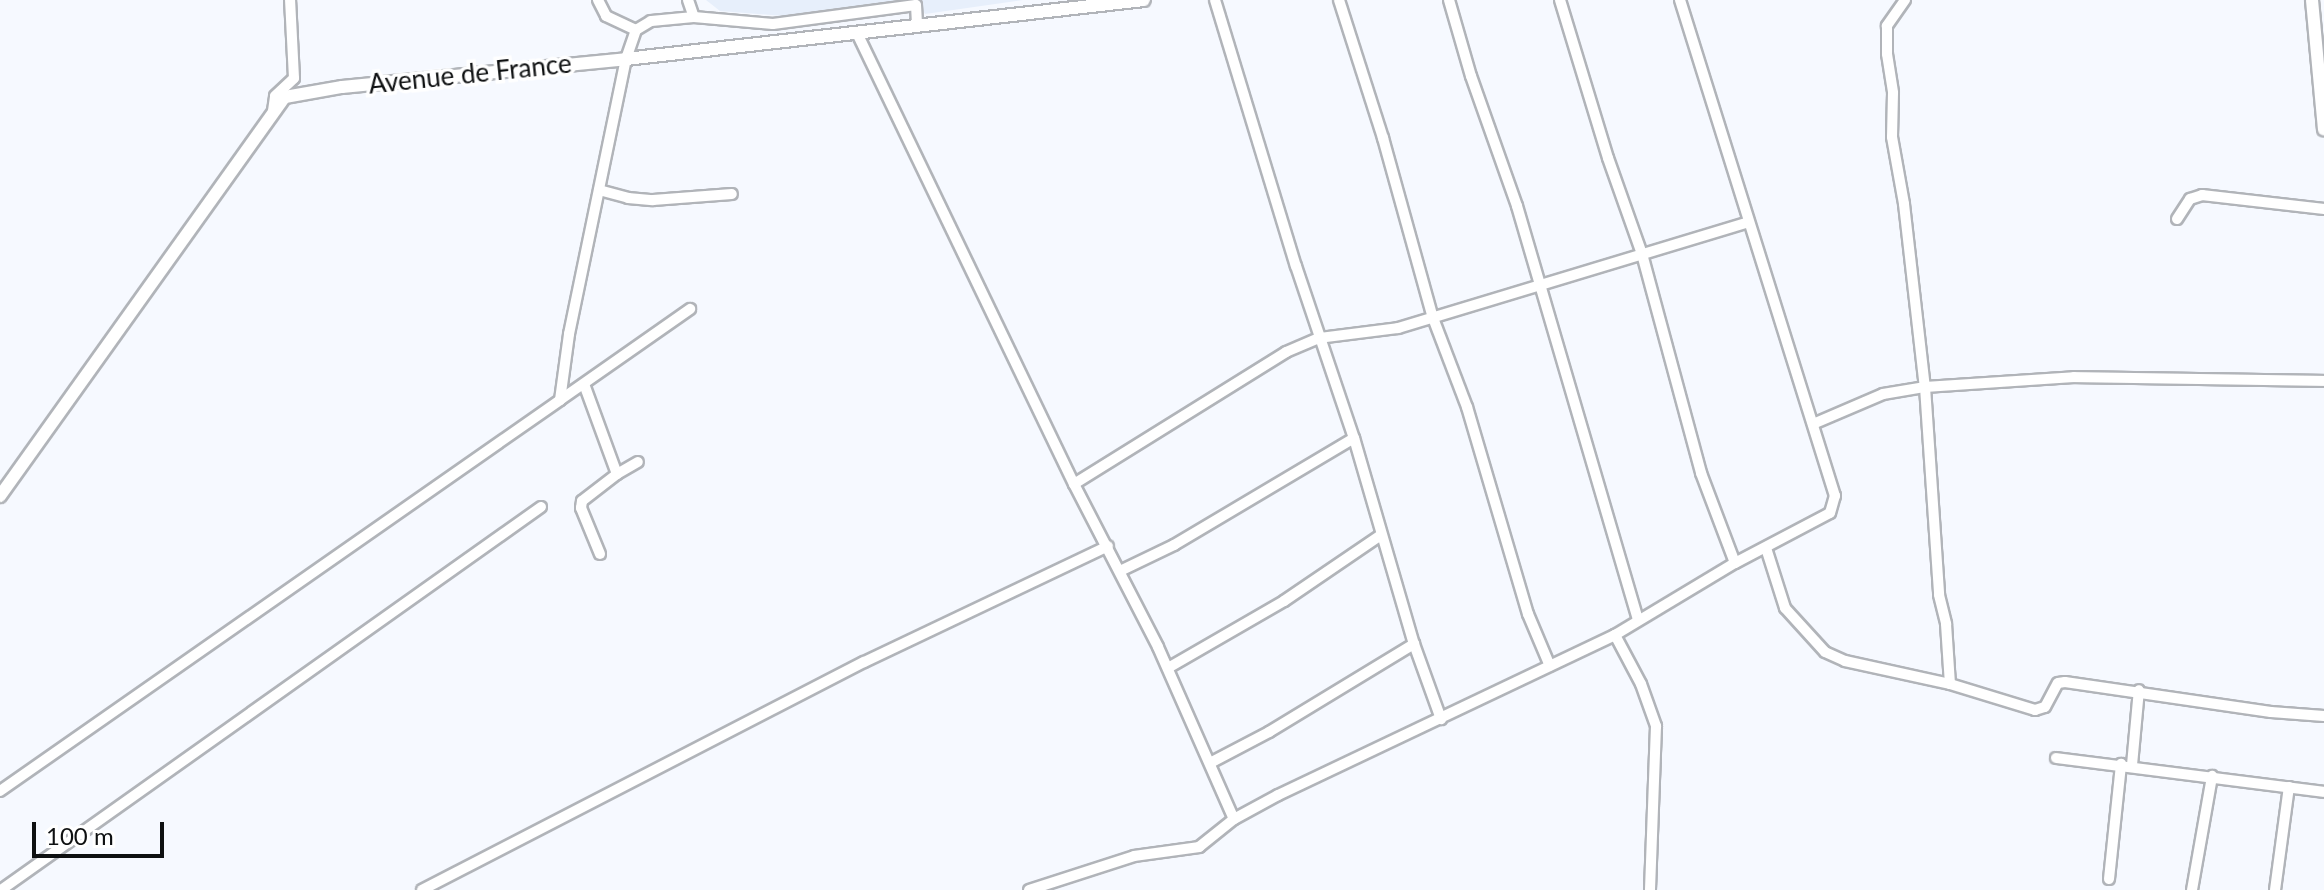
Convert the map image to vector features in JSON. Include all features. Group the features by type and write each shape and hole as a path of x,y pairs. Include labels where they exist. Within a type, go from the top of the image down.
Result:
{"main road":[{"name":"Avenue de France","path":"0,496 285,97 1144,0"},
{"path":"2312,0 2321,64 2324,129"}],"street":[{"path":"273,111 275,96 294,78 290,0"},
{"path":"598,0 606,16 636,30"},
{"path":"688,0 694,17"},
{"path":"1215,0 1319,338 1354,438 1414,644 1441,719"},
{"path":"1339,0 1383,138 1433,318 1470,413 1524,600 1550,666"},
{"path":"1449,0 1471,76 1517,206 1638,619"},
{"path":"1560,0 1608,158 1642,254 1701,473 1735,563"},
{"path":"1029,890 1134,856 1199,847 1234,819 1615,635 1735,563 1820,519 1835,505 1813,424 1680,0"},
{"path":"1905,0 1887,26 1887,54 1893,93 1892,137 1904,204 1925,387 1939,595 1946,624 1950,684"},
{"path":"560,400 569,334 626,59 636,30 651,21 694,17 773,24 916,5 917,26"},
{"path":"857,33 1074,484 1168,668 1234,819"},
{"path":"599,190 628,198 653,200 732,194"},
{"path":"2177,219 2190,199 2202,195 2324,209"},
{"path":"1074,484 1286,352 1319,338 1393,329 1748,222"},
{"path":"0,791 690,309"},
{"path":"1813,424 1883,394 1925,387 2074,377 2324,381"},
{"path":"584,384 617,474"},
{"path":"1120,571 1174,545 1354,438"},
{"path":"600,554 581,504 587,495 638,462"},
{"path":"1,890 541,507"},
{"path":"1168,668 1284,601 1381,535"},
{"path":"422,890 864,662 1108,546"},
{"path":"1766,548 1785,608 1825,652 1850,662 1950,684 2035,710 2045,707 2061,682 2139,690 2265,711 2324,716"},
{"path":"1615,635 1641,684 1656,726 1650,890"},
{"path":"1210,763 1269,732 1414,644"},
{"path":"2109,879 2139,690"},
{"path":"2056,758 2324,792"},
{"path":"2192,890 2212,776"},
{"path":"2275,890 2289,787"}],"shaded area":[{"path":"706,0 1023,0 925,14 918,1 796,17 720,11"}]}
